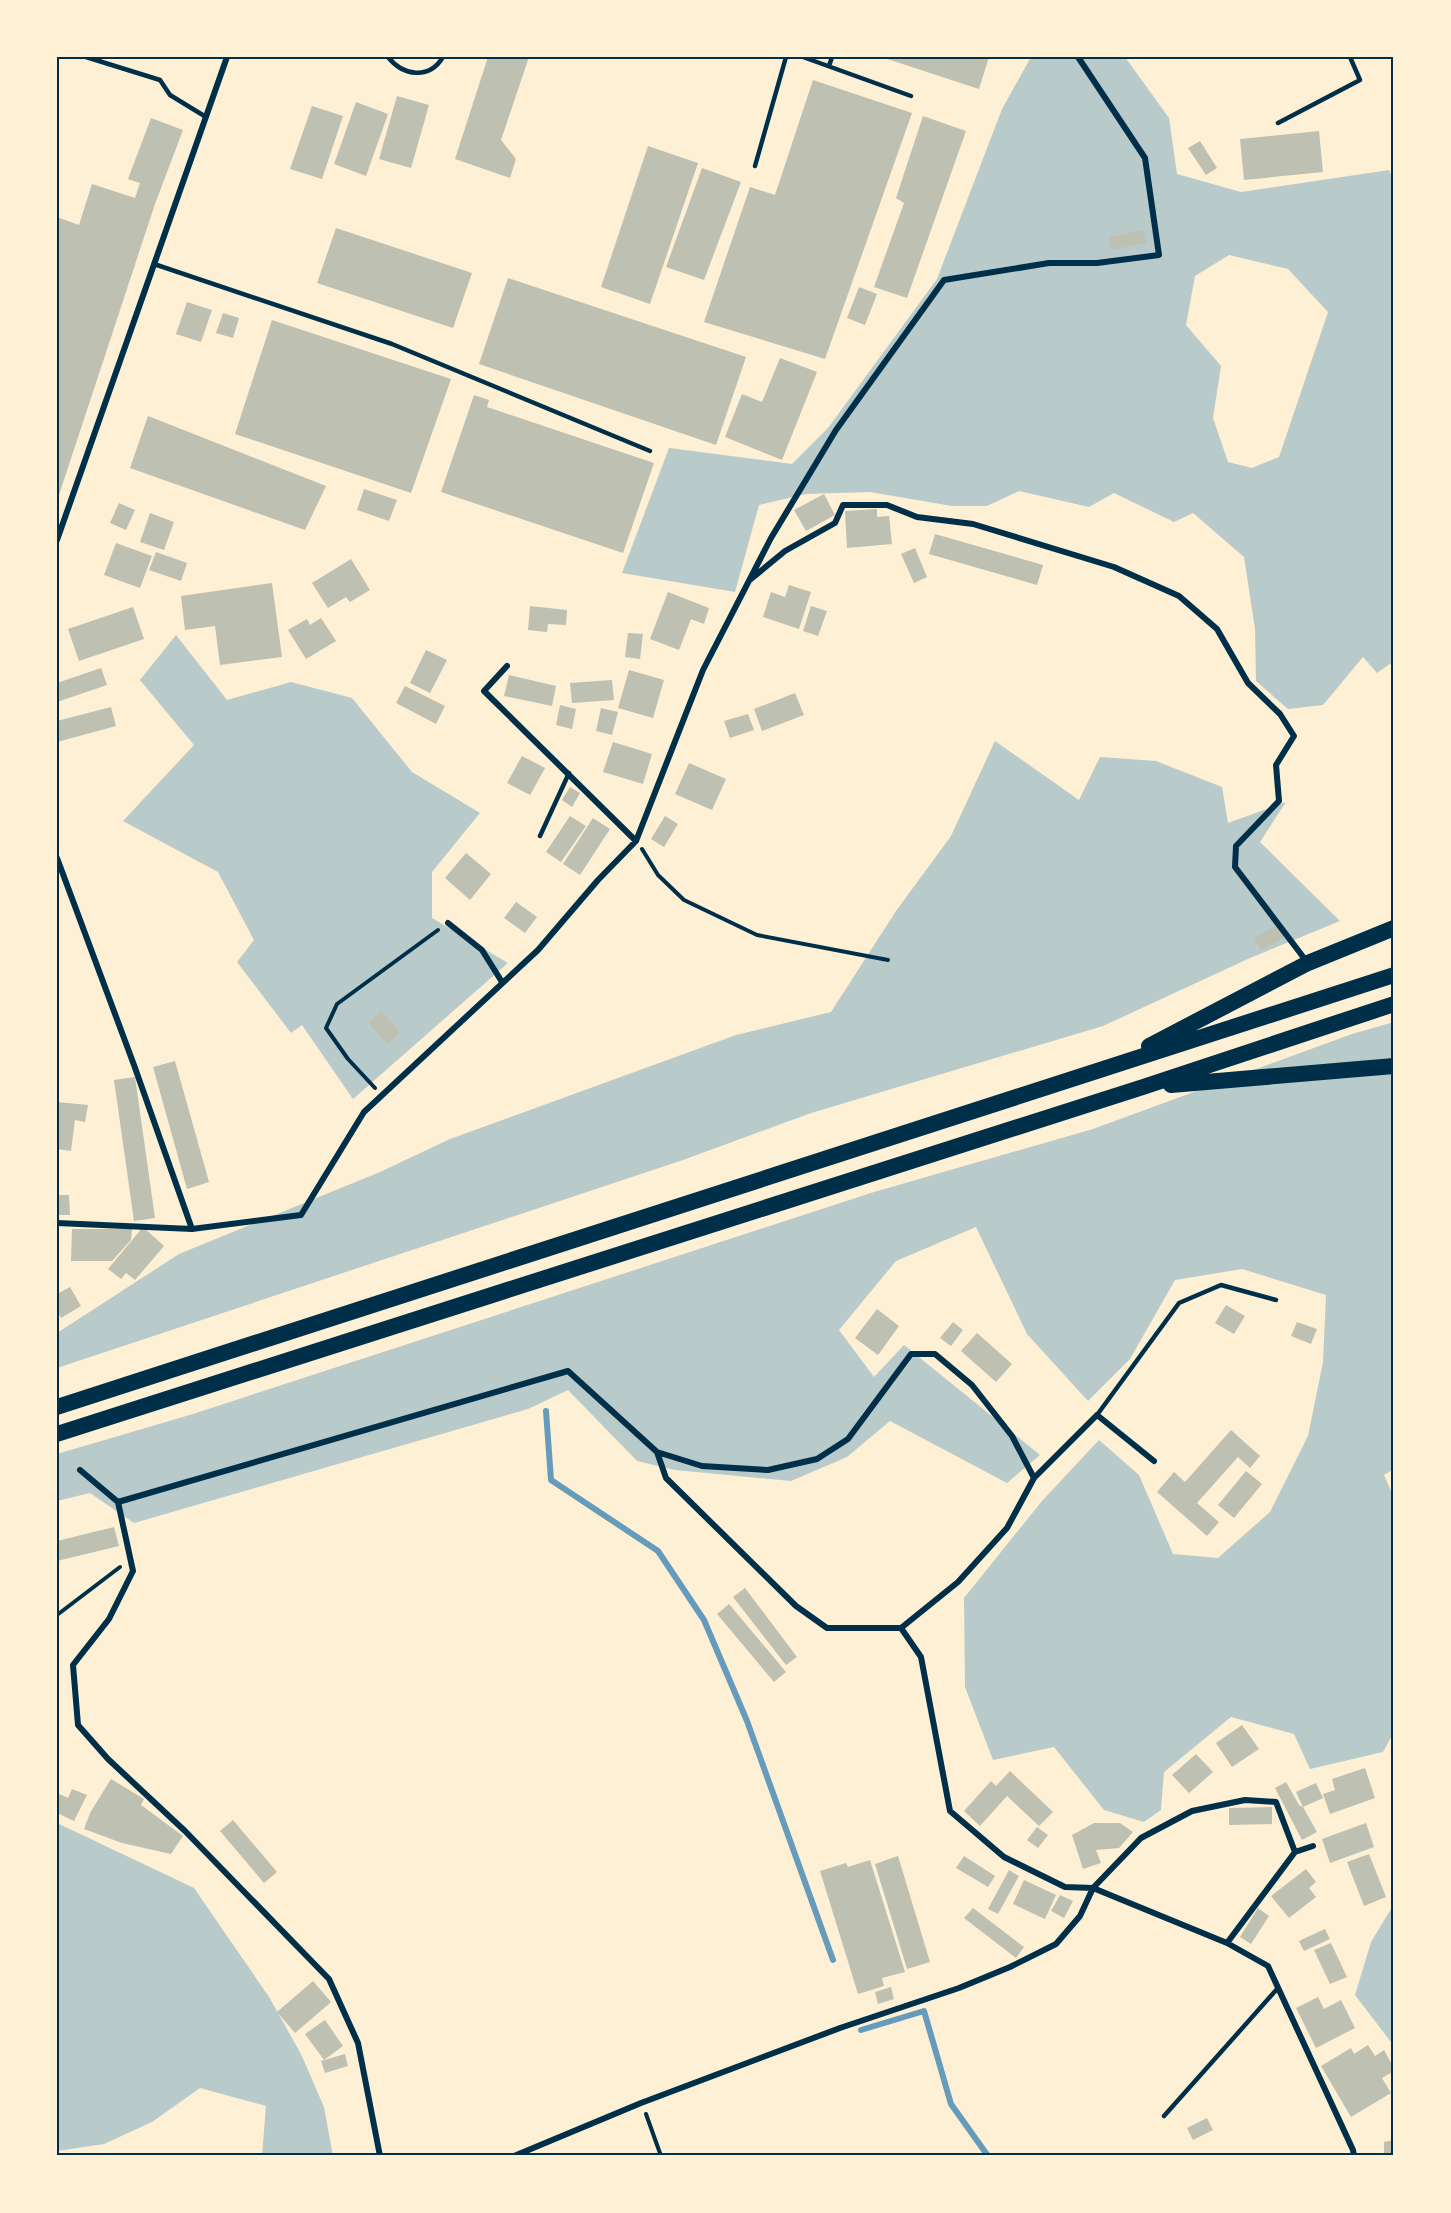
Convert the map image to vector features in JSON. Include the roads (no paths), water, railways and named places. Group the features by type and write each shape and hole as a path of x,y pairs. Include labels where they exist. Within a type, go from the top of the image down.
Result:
{"highway":[{"path":"1108,1068 1308,963 1394,928"},
{"path":"57,1407 1394,975"},
{"path":"57,1434 1143,1087 1394,1004"},
{"path":"1143,1087 1394,1066"}],"street":[{"path":"57,540 227,57"},
{"path":"57,1223 192,1229 301,1215 364,1112 538,950 598,880 636,841 704,670 771,538 836,430 944,280 1049,263 1098,263 1159,255 1145,158 1078,57"},
{"path":"749,581 785,551 835,523 843,505 887,505 917,517 973,524 1114,567 1179,596 1217,629 1248,682 1280,714 1294,736 1276,765 1279,801 1236,846 1235,867 1308,963"},
{"path":"507,666 484,691 636,841"},
{"path":"57,858 192,1229"},
{"path":"448,923 482,950 502,982"},
{"path":"118,1502 568,1371 657,1452 702,1466 768,1470 817,1460 848,1438 911,1354 935,1354 972,1384 1012,1436 1034,1478"},
{"path":"657,1452 666,1478 796,1606 827,1628 901,1628 958,1582 1007,1528 1034,1478 1097,1415 1154,1461"},
{"path":"80,1470 118,1502 133,1571 109,1618 73,1665 78,1725 108,1759 185,1831 328,1979 358,2043 380,2156"},
{"path":"901,1628 921,1657 950,1811 1004,1857 1065,1887 1093,1888 1227,1943 1268,1966 1354,2156"},
{"path":"514,2156 641,2103 840,2028 959,1988 1010,1967 1056,1944 1080,1916 1093,1888 1141,1838 1192,1811 1245,1800 1276,1802 1295,1852"},
{"path":"1227,1943 1295,1852 1313,1846"}],"lane":[{"path":"86,57 160,80 170,95 206,117"},
{"path":"388,57 403,71 413,73 433,68 442,57"},
{"path":"755,166 786,57"},
{"path":"803,57 911,96"},
{"path":"829,66 832,57"},
{"path":"1278,123 1360,80 1350,57"},
{"path":"154,264 392,344 650,451"},
{"path":"540,836 569,773"},
{"path":"1097,1415 1179,1303 1221,1285 1276,1300"},
{"path":"1164,2116 1278,1988"}],"waterway":[{"path":"546,1411 551,1480 658,1551 704,1620 747,1721 833,1960"},
{"path":"861,2030 924,2011 951,2104 988,2156"}]}
